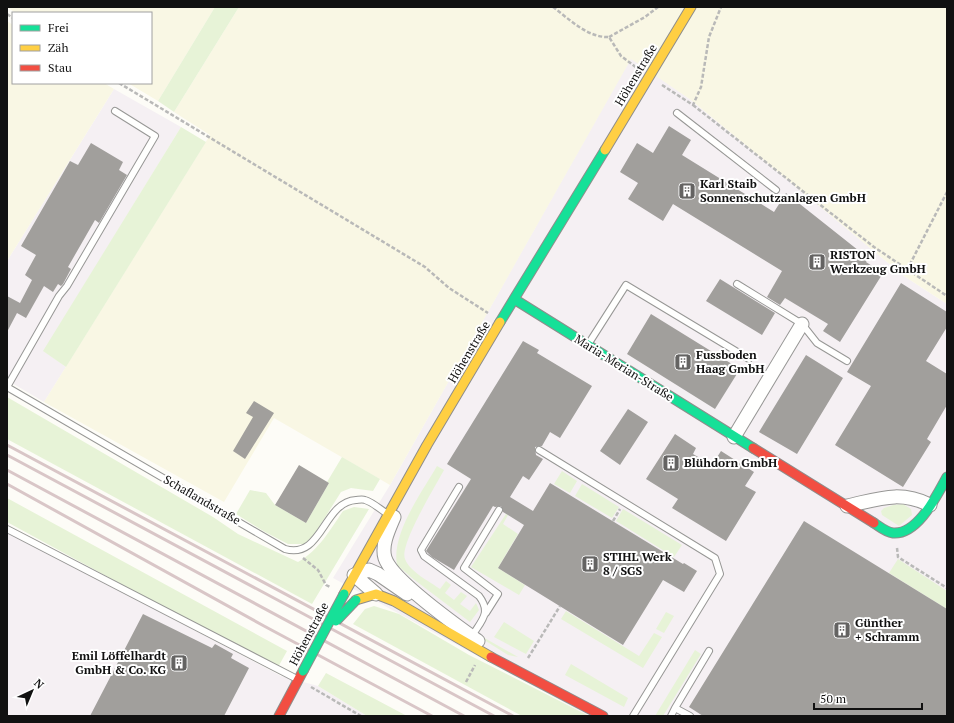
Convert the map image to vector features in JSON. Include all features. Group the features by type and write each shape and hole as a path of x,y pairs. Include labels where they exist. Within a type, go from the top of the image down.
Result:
{"street":[{"name":"Höhenstraße","path":"279,716 344,594 408,479 514,299 691,7"},
{"name":"Maria-Merian-Straße","path":"514,299 883,529 896,534"},
{"path":"734,437 802,324"},
{"path":"896,534 906,531 913,526 930,505 947,477"},
{"path":"408,479 386,538 385,557 390,569 409,587 468,634"},
{"path":"847,506 898,496 919,499 930,505"},
{"path":"522,672 378,574 369,570 360,572 354,576 376,594 394,601 482,652 603,716"},
{"path":"322,636 356,600 376,594"}],"lane":[{"path":"7,387 59,296 67,286 155,136 115,111"},
{"path":"677,113 776,190"},
{"path":"737,284 802,324 817,343 846,361"},
{"path":"588,345 626,285 749,359"},
{"name":"Schaflandstraße","path":"7,387 285,549 292,551"},
{"path":"539,450 715,558 720,574 633,716"},
{"path":"459,487 421,550 424,556 479,596 485,604 486,613"},
{"path":"292,551 302,550 310,545 337,508 349,500 364,500 388,514"},
{"path":"468,634 486,613 498,594 464,568 499,510"},
{"path":"7,528 298,680"},
{"path":"671,716 709,651"},
{"path":"675,708 690,716"}],"path":[{"path":"553,7 587,32 598,37 609,37 645,17 658,7"},
{"path":"693,105 701,87 709,37 721,7"},
{"path":"609,37 621,56 693,105 874,247 947,296"},
{"path":"121,84 425,267 449,288 501,322"},
{"path":"908,270 947,192"},
{"path":"896,534 898,557 947,588"},
{"path":"292,551 311,563 318,570 326,585 344,594"},
{"path":"522,672 529,656 560,606"},
{"path":"298,680 360,716"}],"shaded area":[{"path":"7,7 215,7 158,101 130,84 152,84 152,12 14,12"},
{"path":"239,7 947,7 947,304 904,276 691,100 631,59 390,485 274,418 224,502 44,402 210,135 174,112"},
{"path":"7,21 12,24 12,84 106,84 114,89 7,261"},
{"path":"631,58 691,100 904,276 947,304 947,716 589,716 333,578 390,485"},
{"path":"114,89 181,127 44,351 66,367 44,402 7,380 7,261"},
{"path":"7,531 281,676 318,686 367,716 7,716"}],"green space":[{"path":"215,7 239,7 174,112 158,101"},
{"path":"181,127 206,142 66,367 43,351"},
{"path":"7,397 213,517 238,534 298,562 318,546 343,511 354,507 369,509 312,604 7,439"},
{"path":"342,457 380,479 373,491 351,488 341,492 314,535 304,544 288,544 236,514 250,490 266,493 275,505 306,523"},
{"path":"437,466 444,470 407,541 405,559 407,564 415,572 440,589 446,581 451,585 445,593 454,600 461,592 467,596 460,604 470,611 476,603 479,610 470,622 397,565 396,553 403,527 416,501"},
{"path":"562,471 577,481 570,493 554,484"},
{"path":"582,484 619,507 612,518 575,496"},
{"path":"7,498 287,651 277,669 7,522"},
{"path":"903,504 911,509 912,515 899,526 882,515 881,511 884,508"},
{"path":"623,509 682,545 674,557 616,521"},
{"path":"506,514 508,515 503,524 518,534 498,568 525,585 519,595 471,567"},
{"path":"898,559 947,591 947,609 889,573"},
{"path":"374,606 399,614 469,655 589,716 522,716 353,624 365,609"},
{"path":"566,611 639,656 654,633 662,637 643,668 561,619"},
{"path":"666,612 674,616 664,633 656,629"},
{"path":"504,622 534,641 526,654 494,637"},
{"path":"481,636 518,657 508,655 481,638"},
{"path":"695,650 701,654 663,716 655,716"},
{"path":"571,664 628,698 624,707 565,675"},
{"path":"326,673 407,716 367,716 318,686"}],"building":[{"path":"669,126 691,140 682,155 774,212 786,193 868,258 866,262 883,273 840,342 823,331 828,324 785,298 780,305 767,297 782,271 673,204 663,221 628,199 638,183 620,172 637,143 653,153"},
{"path":"91,143 123,162 119,170 127,175 99,223 95,220 68,267 71,269 63,284 61,286 58,284 53,292 44,286 26,318 17,313 7,332 7,296 20,303 32,280 25,275 36,255 21,246 70,161 78,165"},
{"path":"720,279 775,313 762,335 706,301"},
{"path":"901,283 947,312 947,327 926,361 947,374 947,405 927,439 931,442 903,487 835,445 871,386 847,372"},
{"name":"Fussboden Haag GmbH","path":"651,314 740,369 715,409 627,354"},
{"path":"523,341 539,350 537,353 592,386 560,438 550,432 542,446 535,447 536,455 543,459 529,480 523,476 510,497 533,511 550,483 697,571 684,592 663,580 623,645 498,568 524,525 503,512 501,506 493,506 454,570 432,557 426,551 471,479 447,464"},
{"path":"806,355 843,378 797,454 759,432"},
{"path":"254,401 274,413 245,459 233,451 253,417 246,413"},
{"path":"628,409 648,422 620,465 600,451"},
{"path":"675,434 696,448 693,454 712,465 721,451 754,472 745,486 756,492 726,541 672,508 678,499 646,479"},
{"path":"299,465 329,483 306,523 275,505"},
{"name":"Günther + Schramm","path":"804,521 947,609 947,716 703,716 689,707"},
{"name":"Emil Löffelhardt GmbH & Co. KG","path":"143,614 212,648 215,644 233,654 231,658 249,668 224,716 90,716"}],"railway":[{"path":"7,445 513,716"},
{"path":"7,455 494,716"},
{"path":"7,470 464,716"},
{"path":"7,484 264,626 432,716"}],"traffic: fast":[{"path":"500,322 605,150"},
{"path":"514,299 753,448"},
{"path":"874,523 893,533 902,532 911,528 926,512 947,477"},
{"path":"303,671 344,594"},
{"path":"336,621 356,600"}],"traffic: slow":[{"path":"605,150 691,7"},
{"path":"344,594 427,445 500,322"},
{"path":"356,600 376,594 394,601 491,657"}],"traffic: jam":[{"path":"753,448 874,523"},
{"path":"491,657 603,716"},
{"path":"279,716 303,671"}],"place":[{"name":"Karl Staib Sonnenschutzanlagen GmbH","path":"687,191"},
{"name":"RISTON Werkzeug GmbH","path":"817,262"},
{"name":"Fussboden Haag GmbH","path":"683,362"},
{"name":"Blühdorn GmbH","path":"671,463"},
{"name":"STIHL Werk 8 / SGS","path":"590,564"},
{"name":"Günther + Schramm","path":"842,630"},
{"name":"Emil Löffelhardt GmbH & Co. KG","path":"179,663"}]}
